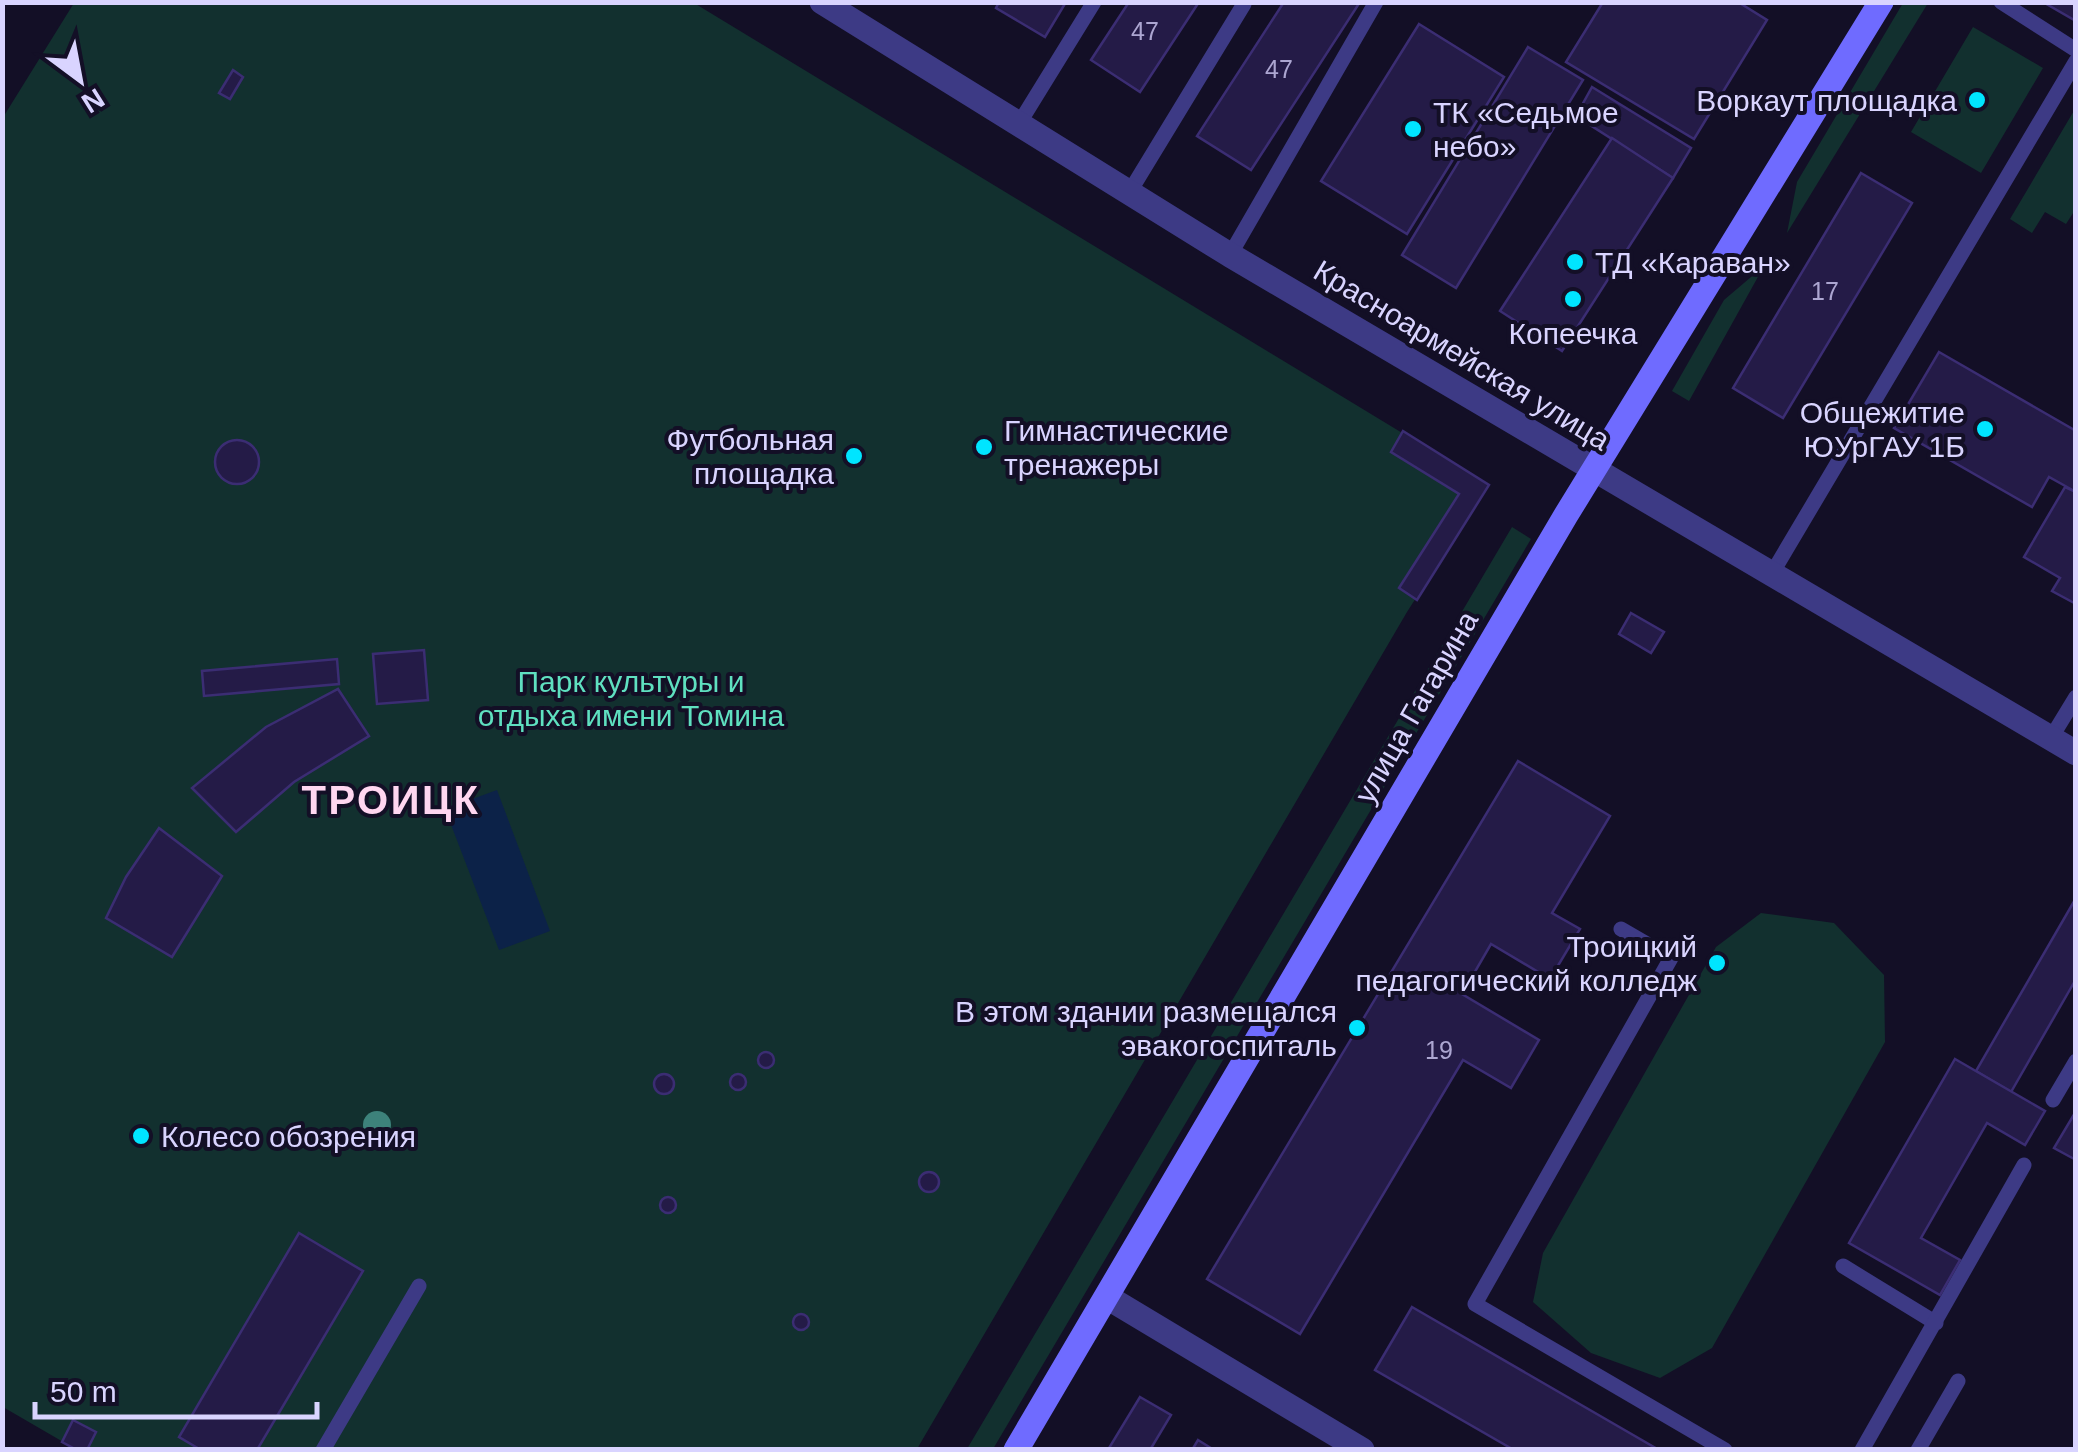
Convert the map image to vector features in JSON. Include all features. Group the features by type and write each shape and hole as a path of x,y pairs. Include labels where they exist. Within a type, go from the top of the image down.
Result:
{"main road":[{"name":"улица Гагарина","path":"1016,1450 1594,470 1881,2"}],"street":[{"name":"Красноармейская улица","path":"822,2 1230,255 2076,753"},
{"path":"1107,1297 1362,1450"}],"lane":[{"path":"1020,122 1094,2"},
{"path":"1230,255 1376,2"},
{"path":"2000,2 2076,50"},
{"path":"1128,193 1244,4"},
{"path":"1771,575 2074,67"},
{"path":"2051,738 2076,697"},
{"path":"1621,929 1670,958 1475,1304 1725,1450"},
{"path":"2053,1100 2076,1061"},
{"path":"1862,1450 2024,1165"},
{"path":"1843,1266 1936,1323"},
{"path":"324,1450 419,1286"},
{"path":"1918,1450 1958,1382"}],"green space":[{"name":"Парк культуры и отдыха имени Томина","path":"74,3 694,3 1488,485 1407,612 917,1449 77,1450 3,1407 2,119"},
{"path":"1903,3 1928,3 1787,233 1797,182"},
{"name":"Воркаут площадка","path":"1973,27 2043,68 1981,173 1911,132"},
{"path":"2075,109 2075,210 2066,224 2045,212 2032,233 2010,219"},
{"path":"1764,266 1689,401 1672,391 1724,300"},
{"path":"1512,527 1531,539 993,1449 967,1449"},
{"path":"1761,913 1834,923 1884,975 1885,1042 1712,1348 1660,1378 1591,1353 1533,1302 1543,1253 1716,947"}],"water":[{"path":"497,790 550,931 499,950 445,809"}],"building":[{"path":"999,2 1066,2 1045,37 996,8"},
{"path":"1129,2 1199,2 1140,92 1091,60"},
{"path":"1284,2 1360,2 1251,170 1197,136"},
{"path":"1603,2 1738,2 1767,20 1694,139 1566,62"},
{"path":"2043,2 2076,2 2076,21"},
{"name":"ТК «Седьмое небо»","path":"1419,24 1504,77 1407,234 1321,181"},
{"path":"1528,47 1583,80 1456,288 1402,255"},
{"path":"233,70 243,77 230,99 219,93"},
{"path":"1592,87 1691,148 1673,178 1576,116"},
{"name":"ТД «Караван»","path":"1612,138 1673,178 1562,351 1500,311"},
{"path":"1861,173 1912,203 1783,418 1733,388"},
{"name":"Общежитие ЮУрГАУ 1Б","path":"1939,352 2076,431 2076,492 2049,477 2032,507 1894,428"},
{"path":"1403,431 1489,485 1417,600 1399,588 1459,494 1391,452"},
{"path":"237,440 253,446 259,462 253,478 237,484 221,478 215,462 221,446"},
{"path":"2065,487 2076,492 2076,604 2052,591 2060,578 2024,557"},
{"path":"1631,613 1664,632 1651,653 1619,634"},
{"path":"424,650 428,700 377,704 373,654"},
{"path":"337,659 339,684 204,696 202,671"},
{"path":"338,689 369,736 294,782 236,832 192,788 266,727"},
{"path":"1518,761 1610,816 1552,913 1580,929 1550,979 1491,944 1462,994 1539,1040 1511,1088 1463,1060 1300,1334 1207,1279"},
{"path":"159,828 222,876 172,957 106,918 126,877"},
{"path":"2076,898 2076,979 2011,1092 1976,1071"},
{"path":"766,1052 774,1060 766,1068 758,1060"},
{"path":"1955,1059 2045,1111 2025,1145 1987,1123 1921,1238 1960,1260 1940,1295 1849,1243"},
{"path":"664,1074 674,1084 664,1094 654,1084"},
{"path":"738,1074 746,1082 738,1090 730,1082"},
{"path":"2076,1111 2076,1160 2054,1148"},
{"path":"929,1172 939,1182 929,1192 919,1182"},
{"path":"668,1197 676,1205 668,1213 660,1205"},
{"path":"299,1233 363,1271 257,1450 201,1450 179,1437"},
{"path":"1412,1307 1659,1450 1514,1450 1375,1370"},
{"path":"801,1314 809,1322 801,1330 793,1322"},
{"path":"1140,1397 1171,1415 1150,1450 1112,1450 1109,1448"},
{"path":"73,1420 96,1432 87,1450 77,1450 62,1442"},
{"path":"1198,1440 1214,1450 1192,1450"}],"place":[{"name":"Воркаут площадка","path":"1977,100"},
{"name":"ТК «Седьмое небо»","path":"1413,129"},
{"name":"ТД «Караван»","path":"1575,262"},
{"name":"Копеечка","path":"1573,299"},
{"name":"Общежитие ЮУрГАУ 1Б","path":"1985,429"},
{"name":"Гимнастические тренажеры","path":"984,447"},
{"name":"Футбольная площадка","path":"854,456"},
{"name":"Троицкий педагогический колледж","path":"1717,963"},
{"name":"В этом здании размещался эвакогоспиталь","path":"1357,1028"},
{"name":"Колесо обозрения","path":"141,1136"}],"district":[{"name":"ТРОИЦК","path":"391,800"}]}
